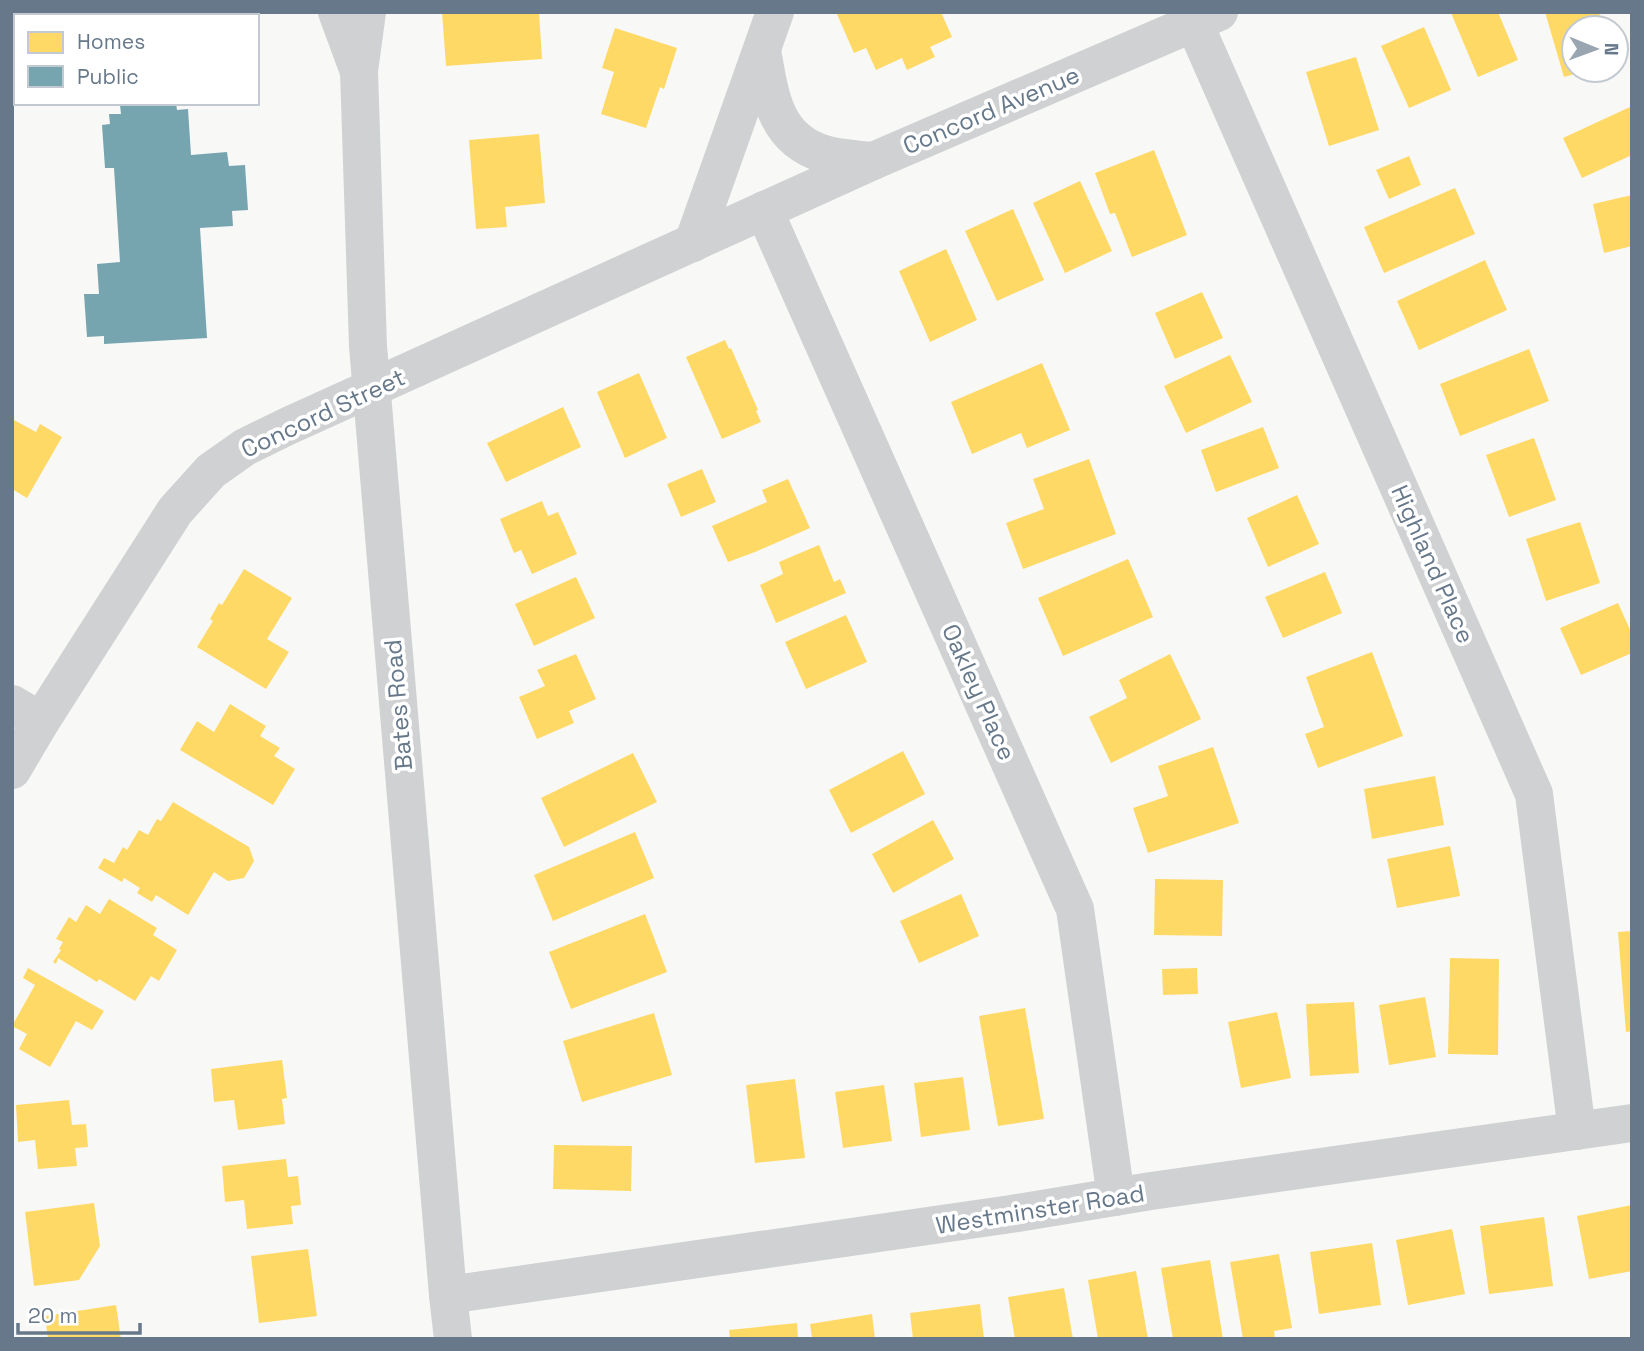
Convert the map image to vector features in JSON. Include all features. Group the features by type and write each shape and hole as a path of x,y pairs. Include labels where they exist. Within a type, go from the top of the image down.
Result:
{"street":[{"name":"Bates Road","path":"337,12 359,71"},
{"name":"Bates Road","path":"367,12 359,71 368,346 453,1339"},
{"path":"693,243 775,12"},
{"name":"Concord Avenue","path":"764,210 1207,18"},
{"name":"Highland Place","path":"1207,18 1534,794 1577,1131"},
{"path":"762,50 774,106 793,138 827,155 873,161"},
{"name":"Concord Street","path":"12,770 27,712 175,511 211,471 245,447 288,426 764,210"},
{"name":"Oakley Place","path":"764,210 1075,909 1116,1197"},
{"name":"Westminster Road","path":"448,1294 1632,1123"}],"building: Homes":[{"path":"442,12 539,12 542,59 446,66"},
{"path":"836,12 941,12 952,37 930,47 935,57 907,70 902,58 876,70 866,48 854,53"},
{"path":"1498,12 1518,60 1478,77 1451,13"},
{"path":"1545,12 1599,12 1560,14 1560,63"},
{"path":"1424,27 1451,90 1409,108 1381,46"},
{"path":"615,28 677,48 664,89 660,87 646,128 601,114 614,72 602,68"},
{"path":"1356,57 1379,130 1329,146 1306,72"},
{"path":"1630,107 1632,155 1582,178 1563,138"},
{"path":"539,134 545,203 505,207 507,227 476,229 469,140"},
{"path":"1154,150 1187,235 1132,257 1115,213 1110,214 1095,173"},
{"path":"1409,156 1421,185 1389,199 1376,170"},
{"path":"1080,181 1112,251 1065,273 1033,203"},
{"path":"1455,188 1475,234 1384,273 1364,227"},
{"path":"1632,195 1632,246 1604,253 1593,204"},
{"path":"1013,209 1044,280 997,301 965,231"},
{"path":"946,249 977,320 930,342 899,271"},
{"path":"1485,260 1507,310 1419,350 1397,301"},
{"path":"1202,292 1223,338 1175,359 1155,313"},
{"path":"725,340 729,349 731,348 761,422 722,439 686,357"},
{"path":"1529,349 1549,401 1460,436 1440,384"},
{"path":"1230,355 1252,402 1186,433 1164,386"},
{"path":"1042,363 1070,430 1027,448 1021,433 972,454 951,402"},
{"path":"639,373 667,438 625,458 597,392"},
{"path":"563,407 581,447 506,482 487,443"},
{"path":"14,420 36,432 40,424 62,437 27,498 12,489"},
{"path":"1263,427 1279,468 1216,492 1201,450"},
{"path":"1534,438 1556,500 1509,517 1486,455"},
{"path":"1089,459 1116,534 1023,569 1006,523 1044,509 1033,479"},
{"path":"702,469 716,502 681,517 667,484"},
{"path":"788,479 810,528 728,562 712,526 767,502 762,490"},
{"path":"1297,495 1319,544 1268,567 1247,518"},
{"path":"542,501 548,516 558,512 577,554 532,574 521,550 514,553 500,519"},
{"path":"1580,522 1600,583 1546,601 1526,539"},
{"path":"819,545 834,582 840,579 846,593 776,623 760,585 783,574 779,562"},
{"path":"1128,559 1153,617 1063,656 1038,598"},
{"path":"244,569 292,598 267,639 289,652 266,689 197,647 213,621 210,619 219,603 222,605"},
{"path":"1325,572 1342,613 1283,638 1265,597"},
{"path":"576,577 595,618 534,646 515,604"},
{"path":"1618,603 1632,634 1632,653 1581,675 1560,628"},
{"path":"846,615 867,662 806,689 785,642"},
{"path":"1372,652 1403,736 1318,768 1305,734 1324,727 1306,677"},
{"path":"576,654 596,699 569,711 574,723 537,739 519,697 545,686 537,670"},
{"path":"1170,654 1201,719 1111,763 1089,717 1127,698 1119,680"},
{"path":"230,704 266,726 260,736 280,748 274,756 295,769 273,805 180,750 197,721 214,732"},
{"path":"1213,747 1239,823 1148,853 1133,808 1168,796 1158,766"},
{"path":"903,751 925,794 851,833 829,790"},
{"path":"633,753 657,802 564,847 541,798"},
{"path":"1435,776 1444,825 1372,839 1364,789"},
{"path":"173,802 249,847 254,861 244,878 228,881 214,872 188,915 156,895 152,902 137,893 140,888 124,878 122,882 98,868 104,858 114,863 123,847 127,850 139,830 148,835 157,819 161,821"},
{"path":"933,820 954,859 893,893 872,854"},
{"path":"635,832 654,878 553,921 534,875"},
{"path":"1450,846 1460,896 1397,908 1387,859"},
{"path":"1155,879 1223,880 1222,936 1154,935"},
{"path":"961,894 979,936 919,963 900,921"},
{"path":"109,899 157,928 153,935 177,950 159,981 151,976 135,1001 58,958 56,964 53,962 63,942 56,939 69,917 76,922 86,905 100,914"},
{"path":"645,914 667,972 571,1009 549,952"},
{"path":"1632,931 1632,1031 1626,1032 1618,932"},
{"path":"1450,958 1499,959 1498,1055 1448,1054"},
{"path":"28,968 104,1011 92,1030 76,1021 50,1067 19,1049 27,1034 12,1026 35,985 23,978"},
{"path":"1197,968 1198,994 1163,995 1162,969"},
{"path":"1425,997 1436,1057 1389,1065 1379,1005"},
{"path":"1354,1002 1359,1073 1310,1076 1306,1004"},
{"path":"1025,1008 1044,1119 998,1126 979,1016"},
{"path":"1277,1012 1291,1078 1241,1088 1228,1022"},
{"path":"654,1013 672,1075 582,1102 563,1041"},
{"path":"282,1060 287,1098 282,1099 285,1124 238,1130 234,1100 214,1102 211,1069"},
{"path":"963,1077 970,1130 921,1137 914,1083"},
{"path":"795,1079 805,1158 755,1163 746,1085"},
{"path":"884,1085 892,1141 843,1148 835,1092"},
{"path":"69,1100 72,1125 86,1124 88,1147 75,1148 77,1166 38,1169 35,1140 18,1142 16,1105"},
{"path":"554,1145 632,1146 631,1191 553,1189"},
{"path":"286,1159 288,1177 298,1176 301,1205 291,1206 293,1224 247,1229 244,1200 225,1202 222,1166"},
{"path":"94,1203 100,1246 79,1280 34,1286 25,1212"},
{"path":"1632,1205 1632,1271 1589,1279 1577,1216"},
{"path":"1544,1217 1553,1286 1489,1294 1480,1226"},
{"path":"1452,1229 1465,1294 1408,1305 1396,1240"},
{"path":"1372,1243 1381,1305 1319,1314 1310,1252"},
{"path":"308,1249 317,1316 259,1323 251,1256"},
{"path":"1279,1254 1292,1328 1274,1331 1275,1339 1243,1339 1230,1262"},
{"path":"1210,1260 1223,1339 1173,1339 1161,1268"},
{"path":"1136,1271 1148,1339 1098,1339 1088,1280"},
{"path":"1064,1288 1073,1339 1015,1339 1008,1297"},
{"path":"980,1304 984,1339 913,1339 910,1313"},
{"path":"116,1305 121,1339 48,1339 45,1316"},
{"path":"872,1314 875,1339 812,1339 810,1324"},
{"path":"797,1323 798,1339 730,1339 729,1330"}],"building: Public":[{"path":"120,105 176,105 177,110 188,109 191,155 227,152 229,166 245,165 248,210 232,211 233,226 200,228 207,338 104,344 104,336 87,337 84,294 99,294 97,264 120,262 114,168 105,168 102,125 110,124 109,114 121,114"}]}
